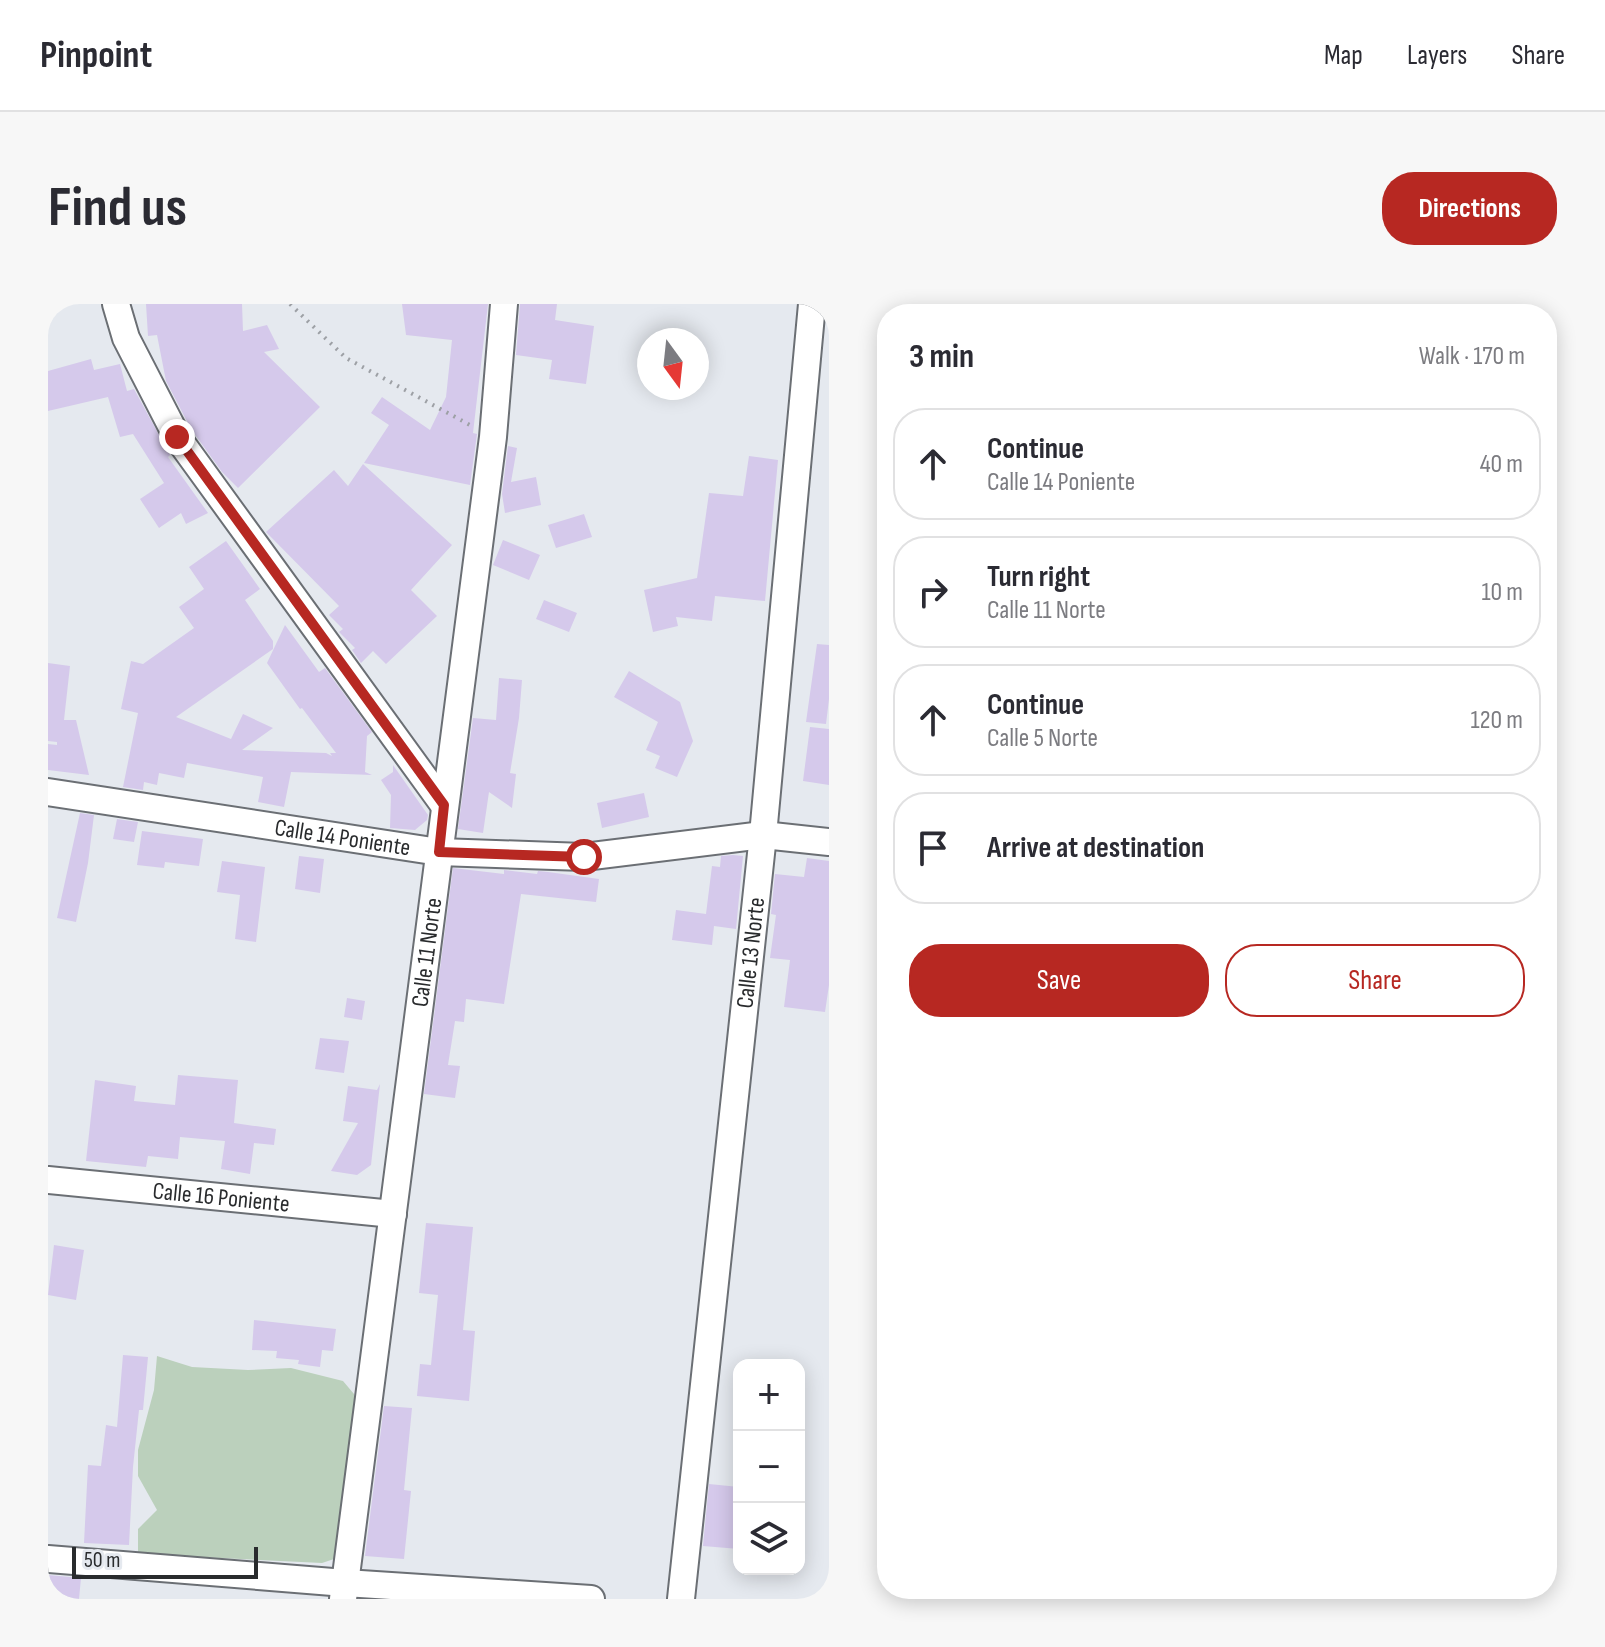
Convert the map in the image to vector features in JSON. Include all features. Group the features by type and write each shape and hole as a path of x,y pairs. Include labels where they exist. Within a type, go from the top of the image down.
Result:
{"street":[{"path":"116,304 126,338 177,437 444,805"},
{"name":"Calle 11 Norte","path":"344,1591 493,437 504,304"},
{"name":"Calle 13 Norte","path":"681,1599 763,835 812,304"},
{"name":"Calle 14 Poniente","path":"48,792 439,852 584,857 763,835 829,842"},
{"name":"Calle 16 Poniente","path":"48,1180 393,1214"},
{"path":"48,1559 344,1591 591,1599"}],"path":[{"path":"290,304 346,358 493,437"}],"green space":[{"path":"157,1356 192,1367 248,1370 291,1368 343,1381 354,1394 360,1418 337,1558 322,1563 138,1554 138,1529 157,1510 138,1476 138,1450 154,1390"}],"building":[{"path":"146,304 242,304 243,331 267,325 279,349 264,352 320,407 238,488 222,472 191,429 166,381 157,335 148,336"},
{"path":"402,304 488,304 470,485 364,463 389,425 371,413 382,397 430,430 446,397 452,340 406,335"},
{"path":"520,304 557,304 555,320 594,326 586,384 549,379 552,360 516,355"},
{"path":"91,359 94,370 120,364 127,391 134,389 170,455 168,457 208,513 186,524 181,513 159,528 140,499 164,483 133,434 120,437 108,397 48,411 48,371"},
{"path":"508,446 517,448 511,482 536,477 541,505 505,513 502,494"},
{"path":"749,456 778,460 765,601 715,596 712,621 676,617 678,626 653,632 644,590 697,578 709,493 743,496"},
{"path":"363,464 452,545 411,590 437,616 386,664 373,651 361,663 352,650 355,648 339,632 343,629 329,615 339,606 266,532 334,470 348,486"},
{"path":"584,514 592,537 556,548 548,525"},
{"path":"503,540 540,555 529,580 493,565"},
{"path":"226,541 260,589 245,600 273,641 273,649 176,717 231,739 243,714 273,728 242,750 326,753 332,756 330,753 336,753 267,663 285,625 319,672 325,668 372,732 367,736 365,772 372,775 291,772 284,807 258,802 263,777 187,763 184,778 159,773 157,785 144,782 143,790 123,787 138,713 121,709 131,661 143,664 194,628 179,607 204,589 189,567"},
{"path":"544,600 577,613 569,632 536,619"},
{"path":"817,644 829,645 826,724 806,722"},
{"path":"48,663 70,666 64,720 76,720 89,775 48,770 48,744 57,745 57,742 48,741"},
{"path":"629,671 680,702 693,741 677,777 655,768 660,756 646,750 658,722 614,697"},
{"path":"499,678 522,680 510,773 516,774 512,808 489,792 483,833 458,829 473,718 496,720"},
{"path":"810,727 829,729 829,785 803,781"},
{"path":"393,765 428,815 427,820 415,830 390,828 391,795 381,780 393,772"},
{"path":"644,793 649,817 602,828 597,803"},
{"path":"80,813 94,815 76,922 57,918"},
{"path":"117,819 138,822 134,842 113,839"},
{"path":"142,831 203,839 199,866 165,862 164,868 137,865"},
{"path":"299,856 324,859 320,893 295,889"},
{"path":"721,856 743,856 736,929 714,926 712,945 672,940 676,910 706,914 712,866 720,867"},
{"path":"807,858 829,861 829,985 825,1012 784,1007 790,960 770,958 776,915 771,914 775,874 804,877"},
{"path":"222,861 265,867 256,942 235,939 240,895 217,892"},
{"path":"453,868 504,874 504,870 537,874 538,871 599,879 596,902 521,894 504,1004 466,999 464,1022 455,1021 448,1065 460,1066 455,1098 424,1094"},
{"path":"347,998 365,1001 362,1020 344,1017"},
{"path":"320,1038 349,1041 344,1073 315,1069"},
{"path":"178,1075 238,1080 234,1123 276,1129 274,1145 254,1143 250,1174 221,1169 225,1141 180,1137 178,1159 148,1156 146,1167 86,1161 95,1080 136,1086 134,1101 175,1105"},
{"path":"380,1084 371,1165 357,1175 331,1171 358,1123 343,1121 348,1086 377,1090"},
{"path":"426,1223 473,1227 463,1330 475,1331 469,1401 417,1396 420,1364 431,1365 438,1295 419,1293"},
{"path":"54,1245 84,1250 76,1300 48,1295"},
{"path":"254,1320 336,1329 333,1351 322,1350 320,1367 298,1364 299,1360 276,1358 277,1351 252,1350"},
{"path":"123,1355 148,1357 133,1467 129,1545 84,1543 88,1465 101,1466 106,1425 117,1427"},
{"path":"384,1406 412,1408 404,1490 411,1491 404,1559 365,1556"},
{"path":"709,1484 733,1486 733,1548 703,1546"},
{"path":"48,1575 81,1578 79,1599 48,1599"}],"route":[{"path":"177,437 444,805 439,852 584,857"}]}
